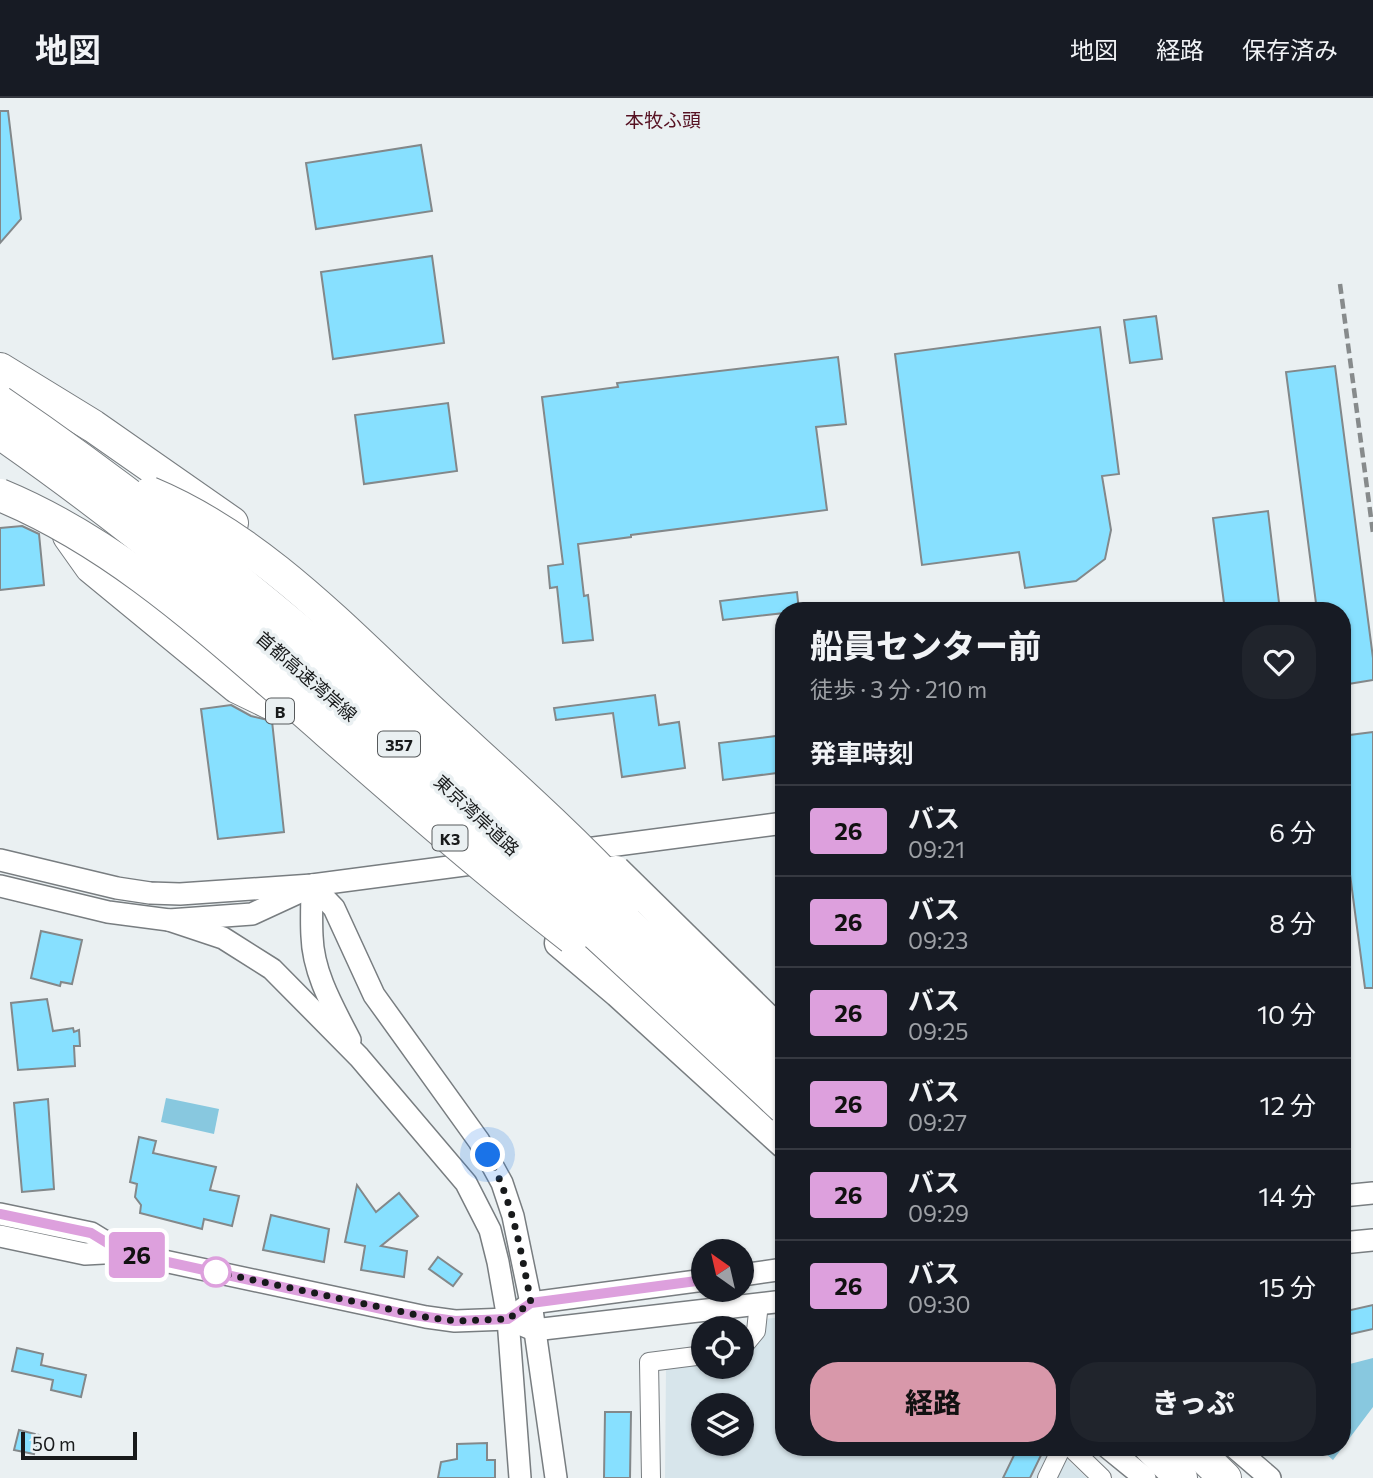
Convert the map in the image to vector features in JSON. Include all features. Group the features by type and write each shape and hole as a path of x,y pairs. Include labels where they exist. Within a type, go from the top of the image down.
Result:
{"highway":[{"path":"0,369 93,426 204,503 283,562 359,624 573,825 775,1026"},
{"path":"0,388 81,442 573,825"},
{"name":"東京湾岸道路","path":"0,396 94,466 375,705 775,1072"},
{"name":"首都高速湾岸線","path":"0,402 143,504 277,610 426,739 775,1059"},
{"name":"東京湾岸道路","path":"0,408 78,466 436,777 775,1090"},
{"name":"首都高速湾岸線","path":"0,433 125,523 316,683 430,783 738,1084 775,1103"},
{"path":"0,454 65,465 141,489 193,514 265,561 568,837 775,1057"},
{"name":"B","path":"0,480 559,943"},
{"name":"K3","path":"0,495 41,512 116,557 222,640 738,1084"},
{"path":"160,536 559,943 618,993 738,1084 775,1132"},
{"path":"1159,1456 1181,1478"},
{"path":"1173,1456 1196,1478"},
{"path":"1192,1456 1215,1478"},
{"path":"1202,1456 1225,1478"}],"street":[{"path":"0,860 117,888 150,893 208,893 312,886 775,824"},
{"path":"0,886 108,912 169,920 223,938 257,958 285,981 359,1057 456,1168 474,1196 494,1244 508,1319 520,1478"},
{"path":"169,920 252,914 312,886"},
{"path":"312,886 312,938 320,976 327,997 359,1057"},
{"path":"312,886 334,908 383,1008 479,1141 496,1169 513,1216 531,1303 556,1478"},
{"path":"1351,1195 1373,1193"},
{"path":"0,1214 91,1233 122,1252"},
{"path":"0,1236 85,1254 122,1252 413,1315 455,1321 508,1319 534,1330 775,1302"},
{"path":"1351,1242 1373,1240"},
{"path":"754,1273 775,1270"},
{"path":"508,1319 531,1303 691,1282"},
{"path":"754,1334 759,1303"},
{"path":"651,1478 649,1362 691,1357"},
{"path":"1047,1478 1058,1456"},
{"path":"1079,1456 1102,1478"},
{"path":"1118,1456 1146,1478"},
{"path":"1244,1456 1270,1478"}],"shaded area":[{"path":"166,1098 219,1109 214,1134 161,1122"},
{"path":"775,1318 775,1456 1064,1456 1087,1478 665,1478 666,1367 691,1364 691,1379 754,1379 754,1342 763,1319"},
{"path":"1373,1358 1373,1407 1351,1436 1351,1364"}],"building":[{"path":"0,111 8,111 21,219 0,243"},
{"path":"421,145 432,211 316,229 306,163"},
{"path":"432,256 444,343 333,359 321,272"},
{"path":"1156,316 1162,359 1130,363 1124,320"},
{"path":"1100,327 1119,474 1102,476 1111,530 1105,559 1076,581 1025,588 1019,552 922,565 895,354"},
{"path":"838,357 846,424 816,427 827,510 578,544 593,640 563,643 557,587 550,588 548,566 563,564 542,397 618,387 617,383"},
{"path":"1335,366 1373,658 1373,680 1351,684 1351,602 1316,602 1286,372"},
{"path":"448,403 457,471 364,484 355,415"},
{"path":"1268,511 1279,602 1224,602 1213,518"},
{"path":"22,526 39,534 44,585 0,590 0,528"},
{"path":"797,592 798,602 775,602 775,614 723,620 720,601"},
{"path":"655,695 659,725 679,722 685,768 622,777 613,713 556,720 554,708"},
{"path":"231,705 251,716 272,721 284,832 218,839 201,709"},
{"path":"1373,732 1373,988 1365,988 1351,882 1351,735"},
{"path":"775,736 775,773 723,780 719,743"},
{"path":"41,931 82,940 72,984 61,982 60,986 31,978"},
{"path":"47,999 53,1031 73,1028 74,1032 79,1030 80,1046 74,1046 75,1066 18,1070 11,1003"},
{"path":"48,1099 54,1189 22,1192 14,1103"},
{"path":"139,1137 156,1141 153,1153 216,1167 210,1190 239,1196 232,1226 204,1219 202,1229 140,1213 141,1205 135,1197 137,1184 130,1182"},
{"path":"357,1185 376,1212 399,1193 418,1216 381,1246 407,1251 404,1277 361,1270 365,1246 345,1242"},
{"path":"271,1215 329,1229 324,1262 263,1250"},
{"path":"438,1257 462,1274 453,1286 429,1269"},
{"path":"1373,1305 1373,1329 1351,1334 1351,1310"},
{"path":"17,1348 43,1354 41,1365 86,1375 81,1397 51,1390 53,1380 12,1371"},
{"path":"605,1412 631,1412 630,1478 604,1478"},
{"path":"19,1430 39,1435 34,1454 14,1450"},
{"path":"487,1443 487,1460 495,1460 495,1478 438,1478 441,1462 457,1459 457,1444"},
{"path":"1014,1456 1041,1456 1030,1478 1003,1478"}],"railway":[{"path":"1340,284 1373,533"}],"bus line":[{"name":"26","path":"0,1214 91,1233 122,1252 400,1313 455,1321 508,1319 531,1303 691,1282"}],"district":[{"name":"本牧ふ頭","path":"663,119"}],"route":[{"path":"216,1272 400,1313 455,1321 508,1319 531,1303 509,1199 488,1155"}]}
